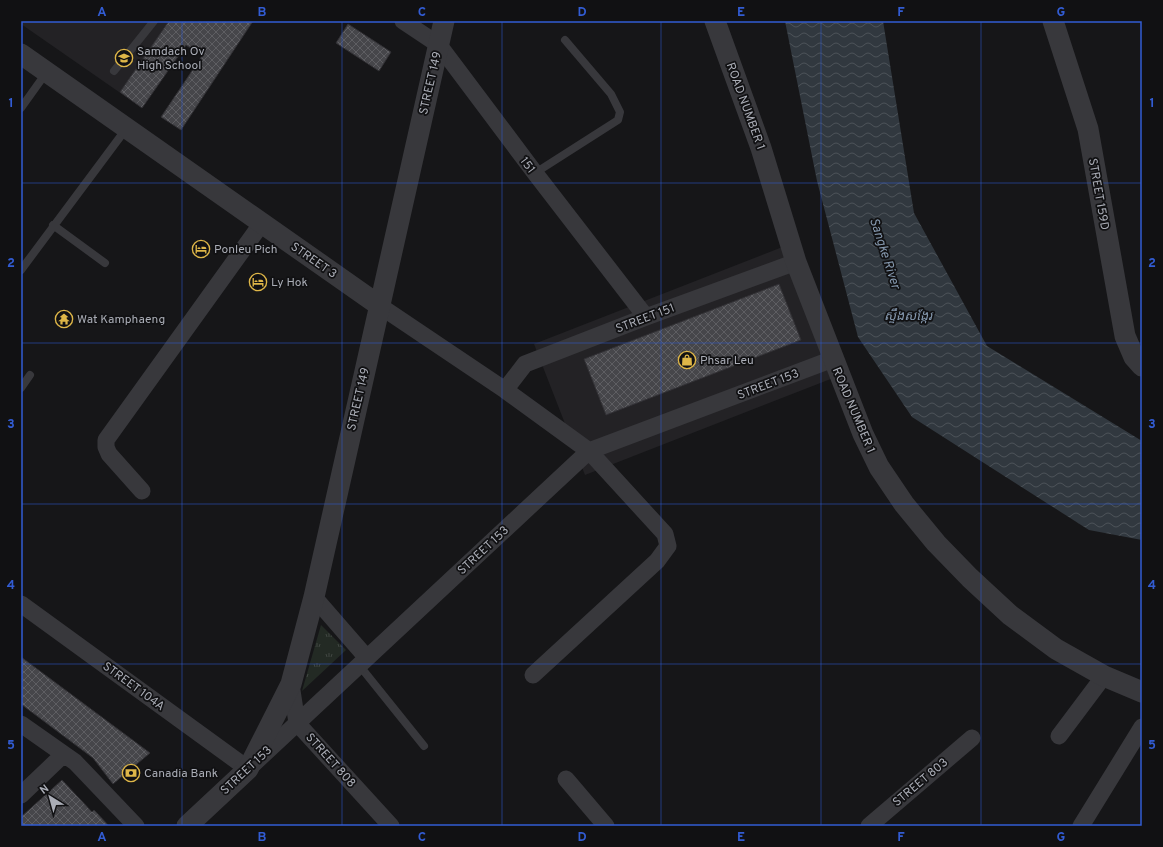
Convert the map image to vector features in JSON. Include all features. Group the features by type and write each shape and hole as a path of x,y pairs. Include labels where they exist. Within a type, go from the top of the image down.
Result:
{"street":[{"name":"151","path":"403,21 439,45 646,317"},
{"name":"STREET 149","path":"248,769 291,684 314,597 444,21"},
{"name":"ROAD NUMBER 1","path":"715,21 761,148 796,262 863,434 879,467 904,504 936,543 970,578 1010,615 1056,649 1104,676 1142,692"},
{"name":"STREET 159D","path":"1053,21 1088,129 1125,336 1134,357 1142,366"},
{"name":"STREET 3","path":"21,54 380,306 506,390 589,452 665,534 668,546 657,561 533,675"},
{"path":"142,490 109,454 106,447 106,440 262,223"},
{"name":"STREET 151","path":"506,390 525,364 646,317 796,262"},
{"name":"STREET 153","path":"187,826 589,452 833,359"},
{"path":"314,597 363,662"},
{"name":"STREET 104A","path":"21,604 248,769"},
{"path":"1058,736 1104,676"},
{"name":"STREET 808","path":"291,684 297,723 391,826"},
{"path":"21,724 75,762 136,826"},
{"path":"1082,826 1142,727"},
{"name":"STREET 803","path":"869,826 972,738"},
{"path":"21,795 64,754"},
{"path":"566,778 606,826"}],"lane":[{"path":"114,71 154,21"},
{"path":"535,173 618,120 620,112 611,94 565,40"},
{"path":"21,108 47,73"},
{"path":"21,270 126,128"},
{"path":"54,225 105,263"},
{"path":"21,388 30,376"},
{"path":"363,662 424,746"}],"shaded area":[{"name":"Samdach Ov High School","path":"21,21 203,21 142,108 21,24"},
{"name":"Phsar Leu","path":"790,244 841,375 585,475 534,344"}],"green space":[{"path":"321,625 346,650 302,691"}],"water":[{"name":"ស្ទឹងសង្កែរ","path":"785,21 883,21 914,213 987,346 1142,441 1142,540 1089,530 912,417 858,337 817,181"}],"building":[{"path":"169,21 253,21 181,130 161,117 202,56 186,45 142,108 120,92"},
{"path":"348,24 391,52 379,71 336,43"},
{"path":"779,284 801,340 606,415 584,359"},
{"path":"21,657 150,753 113,784 93,758 21,704"},
{"path":"62,780 92,812 94,810 109,826 21,826 21,817"}],"place":[{"name":"Samdach Ov High School","path":"124,58"},
{"name":"Ponleu Pich","path":"201,249"},
{"name":"Ly Hok","path":"258,282"},
{"name":"Wat Kamphaeng","path":"64,319"},
{"name":"Phsar Leu","path":"687,360"},
{"name":"Canadia Bank","path":"131,773"}],"water label":[{"name":"Sangke River","path":"886,253"}]}
